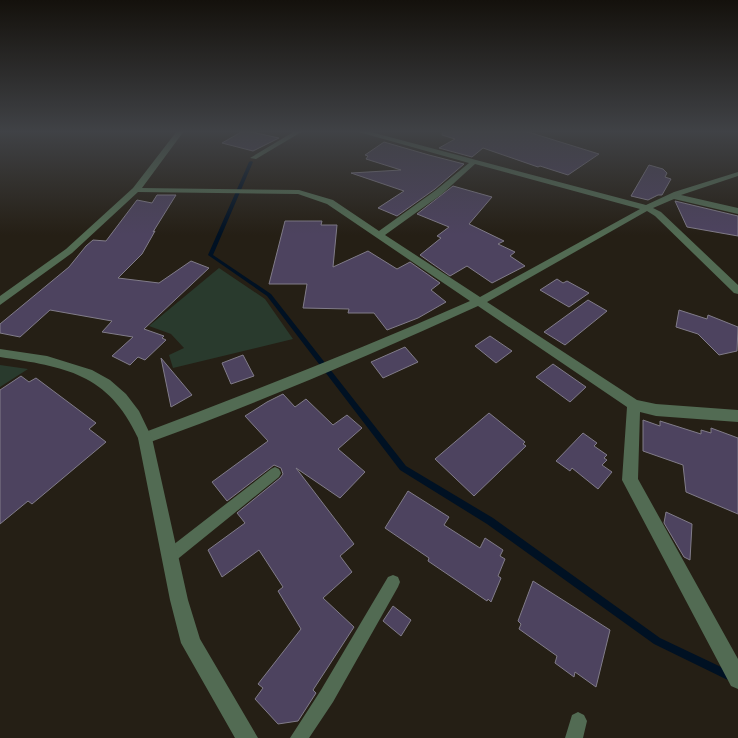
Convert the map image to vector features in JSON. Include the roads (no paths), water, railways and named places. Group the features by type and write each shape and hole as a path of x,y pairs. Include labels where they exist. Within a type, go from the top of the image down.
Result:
{"street":[{"path":"0,301 69,251 136,190 155,165"},
{"path":"379,235 439,192 470,165"},
{"path":"487,165 648,208 658,214 738,292"},
{"path":"720,180 719,172 738,167"},
{"path":"145,438 255,396 480,301 648,208 673,196 738,174"},
{"path":"720,180 738,181"},
{"path":"136,190 299,192 330,202 634,405 656,410 738,416"},
{"path":"673,196 738,211"},
{"path":"0,353 66,365 97,377 116,391 130,407 145,438 169,556 191,643 247,738"},
{"path":"634,405 630,480 738,679"}],"lane":[{"path":"169,556 275,473"},
{"path":"299,738 327,696 393,582"},
{"path":"574,738 578,721"}],"waterway":[{"path":"249,165 210,255 269,295 403,468 490,521 657,641 738,680"}]}
